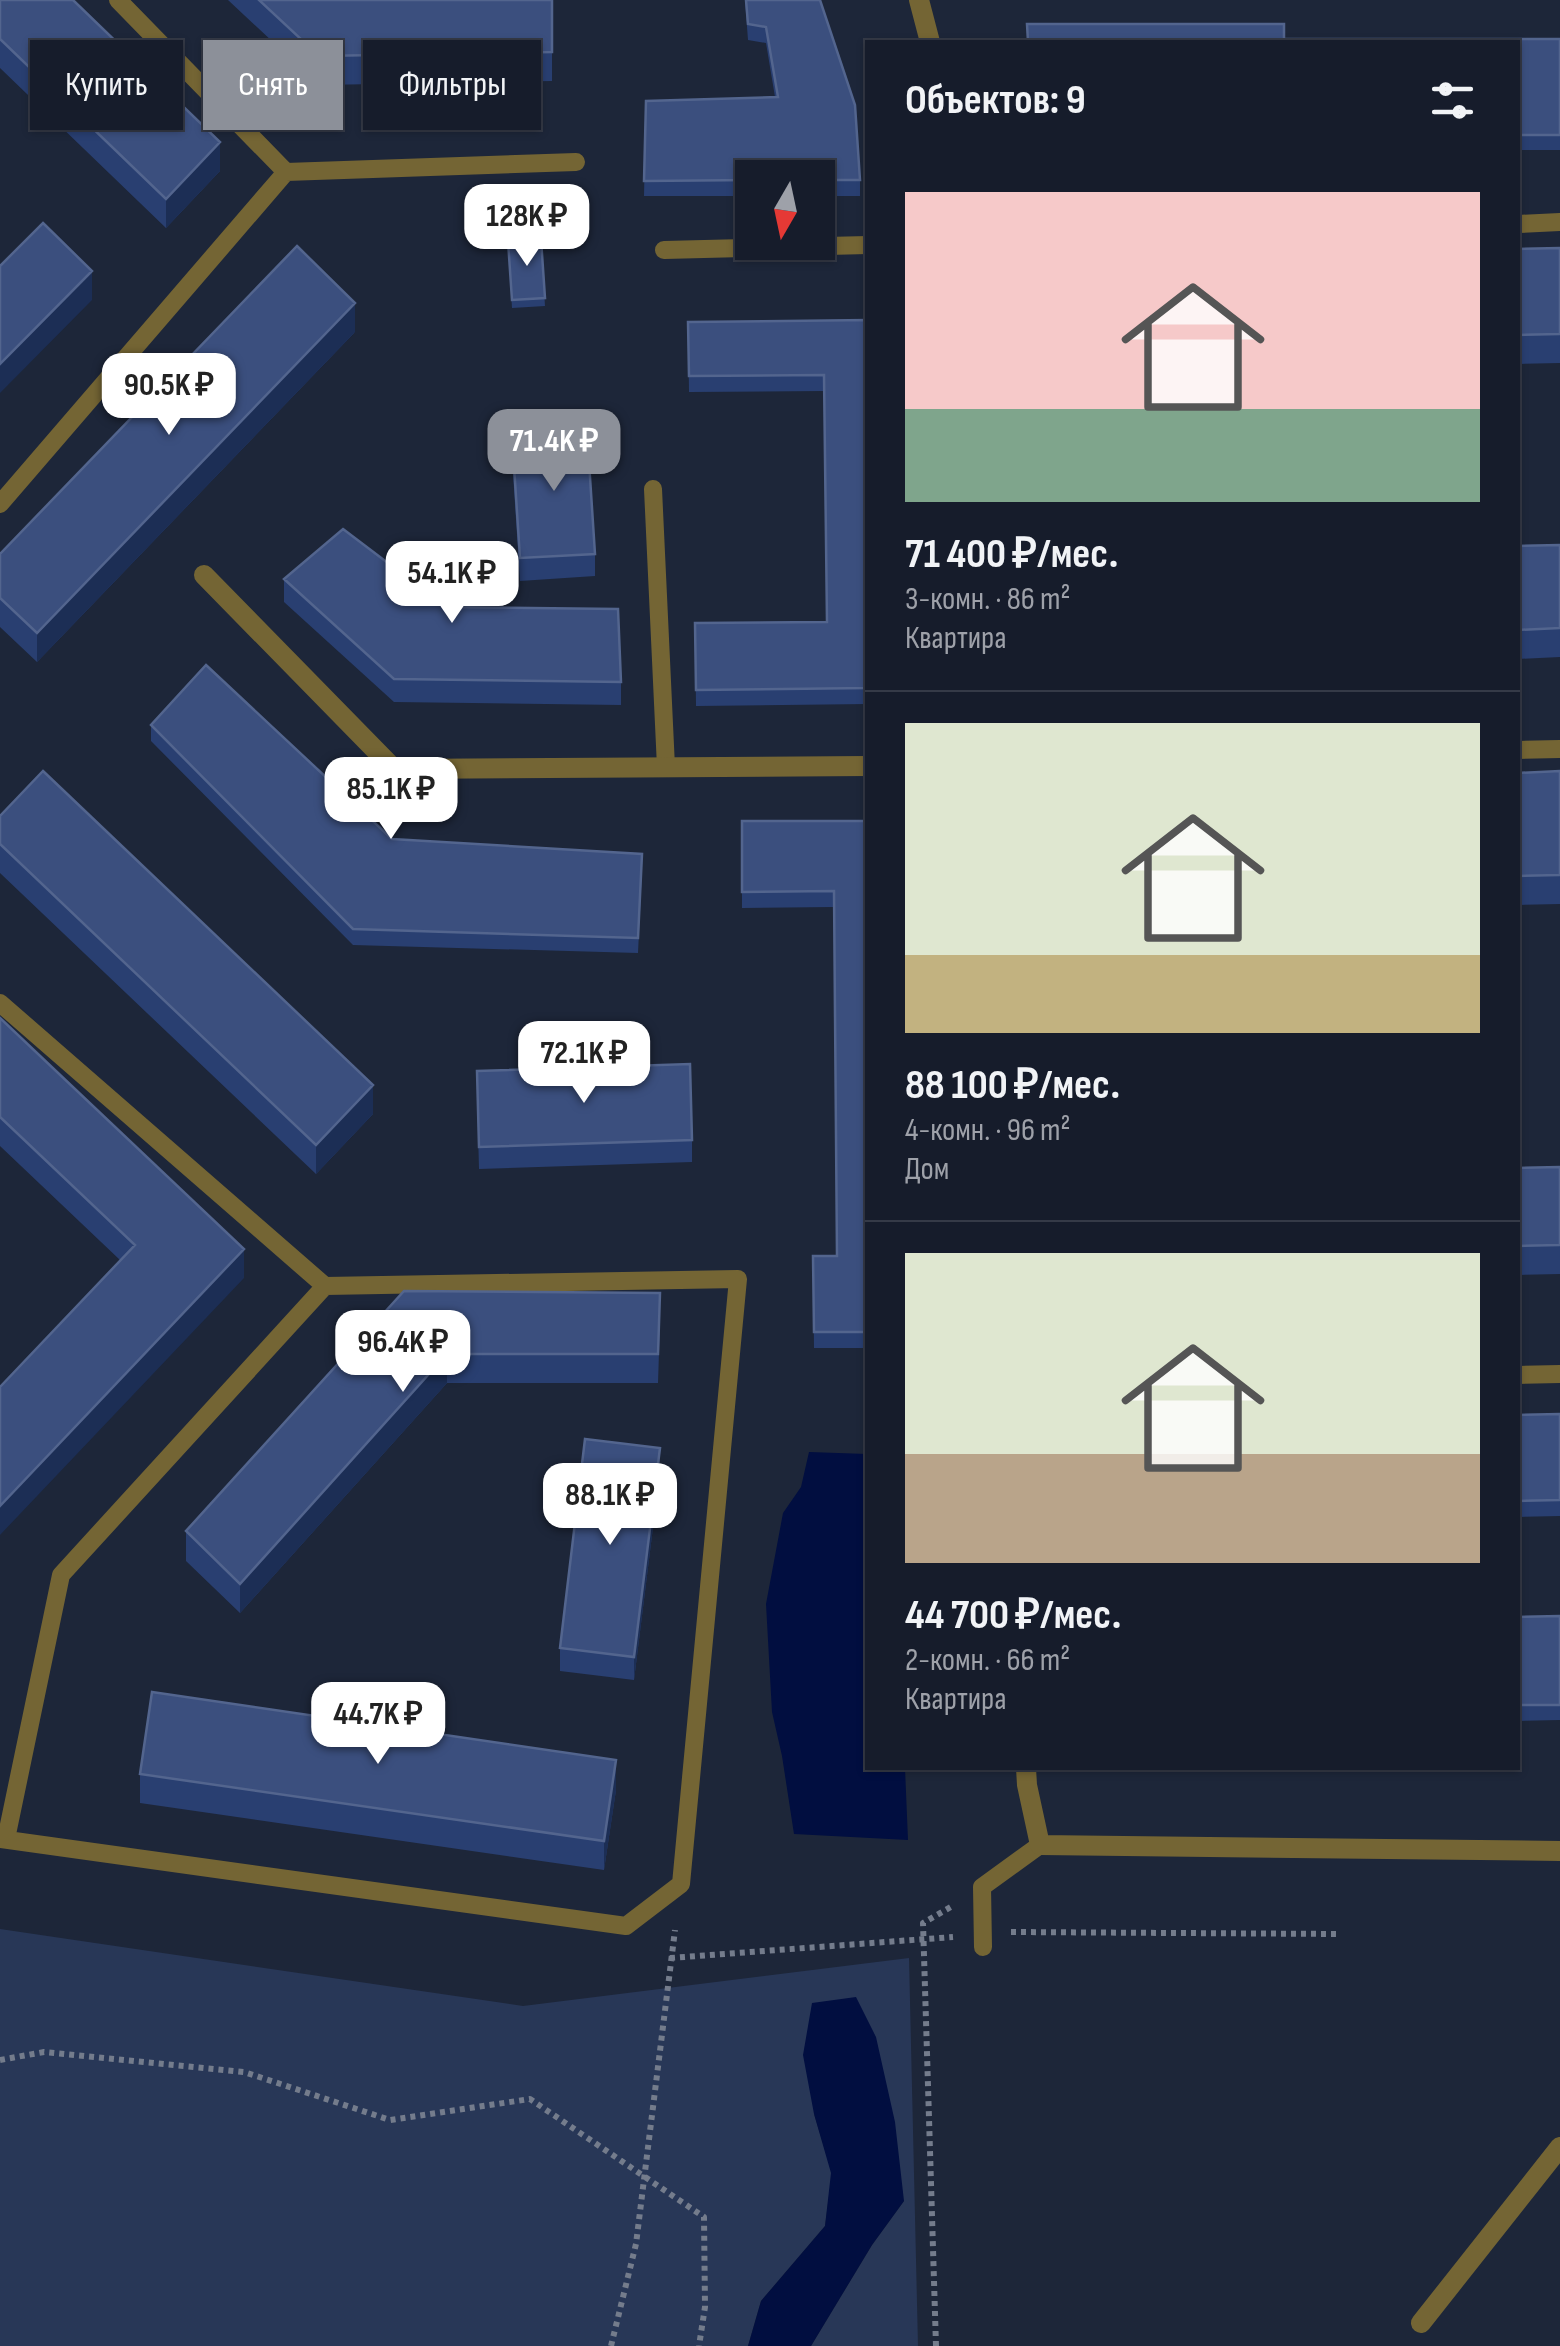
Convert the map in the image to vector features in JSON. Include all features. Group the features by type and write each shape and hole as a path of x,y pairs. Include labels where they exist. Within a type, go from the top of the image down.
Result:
{"street":[{"path":"919,0 929,40"},
{"path":"204,574 394,768 865,766"},
{"path":"1026,1770 1040,1845 1560,1851"},
{"path":"1420,2323 1560,2147"}],"lane":[{"path":"118,0 286,172"},
{"path":"0,504 286,172 576,162"},
{"path":"1520,224 1560,222"},
{"path":"664,250 865,245"},
{"path":"654,490 666,767"},
{"path":"1520,750 1560,749"},
{"path":"0,1003 325,1286 738,1279 681,1884 626,1926 3,1839 60,1575 325,1286"},
{"path":"1520,1375 1560,1374"},
{"path":"983,1947 982,1888 1040,1845"}],"path":[{"path":"611,2346 636,2244 681,1884"},
{"path":"923,1923 936,2346"},
{"path":"0,2060 44,2052 244,2072 390,2120 530,2098 704,2217 705,2308 699,2346"}],"shaded area":[{"path":"809,1452 865,1454 865,1770 905,1770 908,1840 794,1834 772,1712 766,1604 783,1513 801,1487"},
{"path":"0,1929 523,2006 909,1958 918,2346 811,2346 872,2245 904,2201 814,2114 832,2173 825,2226 761,2301 748,2346 0,2346"},
{"path":"856,1997 876,2037 895,2122 904,2201 872,2245 811,2346 748,2346 761,2301 825,2226 831,2173 803,2055 812,2003"}],"building":[{"path":"0,0 73,0 114,40 30,40 30,68 0,39"},
{"path":"259,0 552,0 552,52 541,52 541,40 363,40 363,55 343,56 343,40 302,40"},
{"path":"746,0 820,0 855,105 860,180 835,180 835,160 735,160 735,180 644,181 646,101 778,97 766,27 748,24"},
{"path":"1027,24 1284,24 1284,39 1560,39 1560,135 1520,135 1520,40 1028,40"},
{"path":"183,106 203,130 220,142 166,199 94,130 183,130"},
{"path":"43,223 92,271 0,364 0,266"},
{"path":"541,239 545,298 512,300 508,241"},
{"path":"297,246 355,303 37,633 0,598 0,554"},
{"path":"1560,248 1560,334 1520,335 1520,249"},
{"path":"865,320 865,688 696,690 695,623 827,622 824,375 689,376 688,322"},
{"path":"587,431 595,554 520,558 512,435"},
{"path":"343,529 446,607 618,609 621,682 394,679 284,579"},
{"path":"1560,545 1560,628 1520,630 1520,546"},
{"path":"206,665 392,839 642,854 638,938 353,929 151,725"},
{"path":"43,771 373,1085 316,1145 0,844 0,816"},
{"path":"1560,771 1560,875 1520,876 1520,773"},
{"path":"742,821 865,821 865,1332 814,1332 813,1256 837,1256 834,891 742,892"},
{"path":"0,1018 244,1249 0,1506 0,1387 135,1245 0,1117"},
{"path":"690,1064 692,1140 479,1147 477,1071"},
{"path":"1560,1167 1560,1245 1520,1246 1520,1168"},
{"path":"404,1291 660,1293 658,1354 447,1354 240,1584 186,1531"},
{"path":"1560,1414 1560,1500 1520,1501 1520,1415"},
{"path":"585,1439 660,1448 634,1657 560,1648"},
{"path":"1560,1616 1560,1705 1520,1705 1520,1617"},
{"path":"152,1692 616,1760 604,1841 140,1774"}]}
